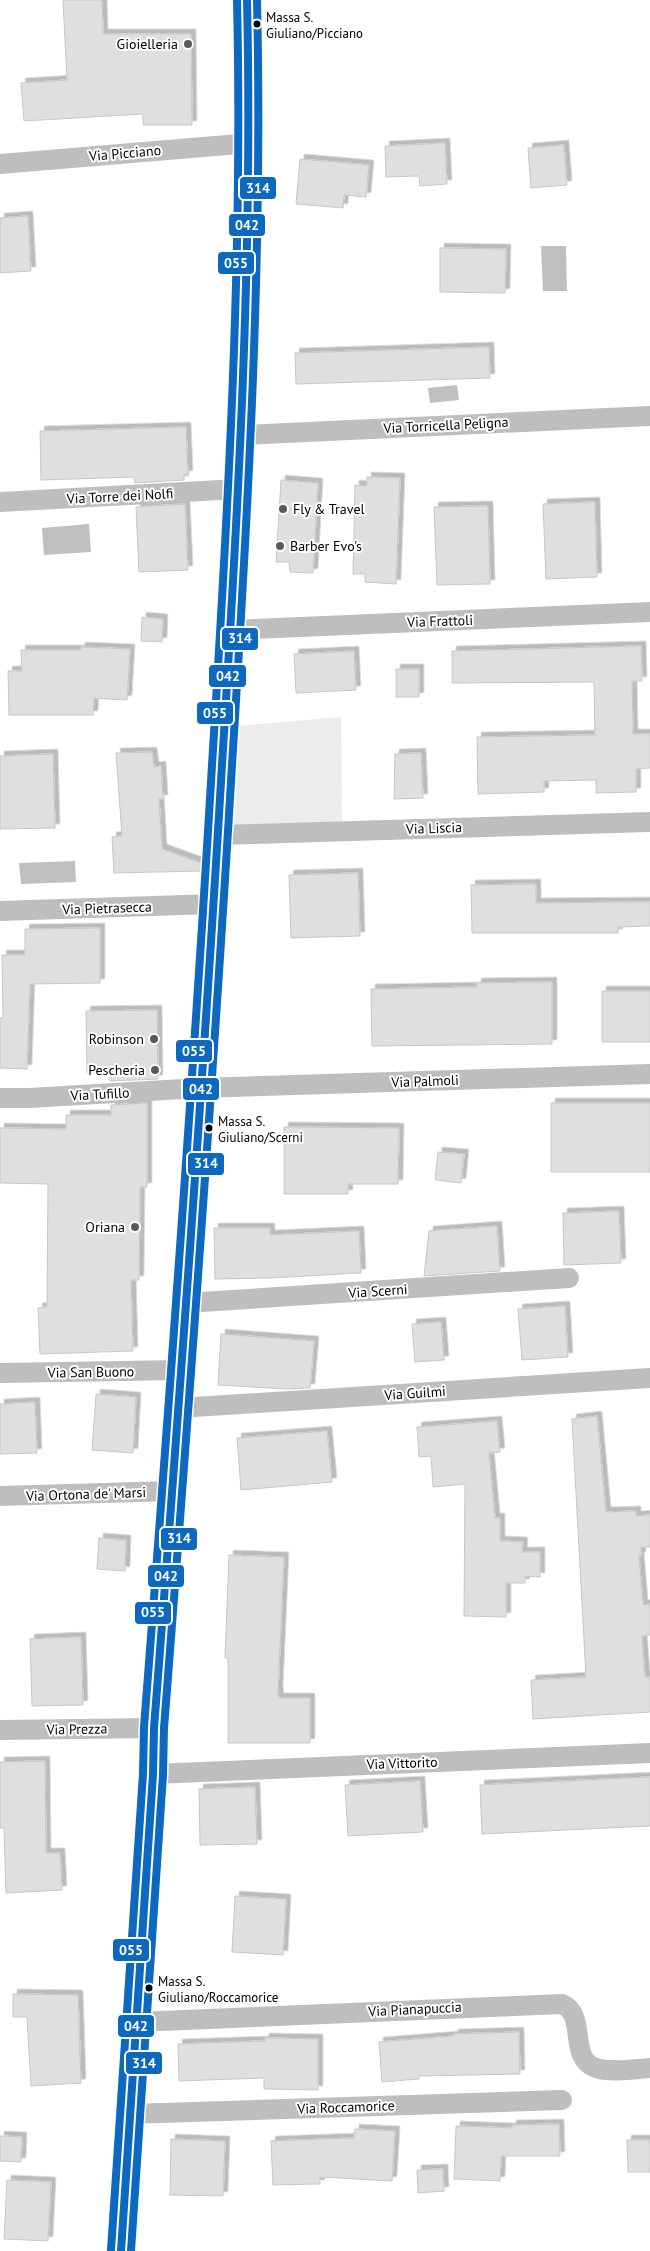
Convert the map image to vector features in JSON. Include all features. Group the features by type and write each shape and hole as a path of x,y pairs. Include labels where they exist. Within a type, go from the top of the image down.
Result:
{"street":[{"path":"121,2251 153,1774 154,1728 182,1370 219,835 239,489 251,143 247,0"},
{"name":"Via Picciano","path":"0,164 251,143"},
{"name":"Via Torricella Peligna","path":"242,435 650,416"},
{"name":"Via Torre dei Nolfi","path":"0,502 239,489"},
{"name":"Via Frattoli","path":"231,630 650,612"},
{"name":"Via Liscia","path":"219,835 650,822"},
{"name":"Via Pietrasecca","path":"0,911 214,904"},
{"name":"Via Palmoli","path":"200,1088 650,1074"},
{"name":"Via Tufillo","path":"0,1098 200,1088"},
{"name":"Via Scerni","path":"186,1303 569,1278"},
{"name":"Via San Buono","path":"0,1373 182,1370"},
{"name":"Via Guilmi","path":"179,1408 650,1378"},
{"name":"Via Ortona de' Marsi","path":"0,1496 172,1491"},
{"name":"Via Prezza","path":"0,1730 154,1728"},
{"name":"Via Vittorito","path":"153,1774 650,1752"},
{"name":"Via Pianapuccia","path":"137,2022 562,2004 567,2006 574,2016 580,2053 589,2064 602,2069 650,2068"},
{"name":"Via Roccamorice","path":"129,2114 562,2100"}],"shaded area":[{"path":"541,246 566,246 567,291 543,291"},
{"path":"457,385 459,400 430,403 428,388"},
{"path":"89,524 91,552 44,555 42,528"},
{"path":"341,717 342,825 234,827 238,726"},
{"path":"75,861 76,882 21,884 19,863"}],"building":[{"path":"63,0 102,0 103,34 191,34 192,125 143,125 143,114 24,121 21,83 67,80"},
{"path":"445,143 447,184 420,186 419,176 386,177 385,146"},
{"path":"564,145 567,185 531,188 528,148"},
{"path":"300,159 369,165 366,197 344,195 343,208 296,204"},
{"path":"28,216 31,271 0,273 0,218"},
{"path":"440,248 506,249 505,293 440,292"},
{"path":"489,347 490,378 296,384 295,353"},
{"path":"186,427 188,475 184,475 184,480 135,483 134,477 41,480 40,431"},
{"path":"367,477 400,478 396,584 365,582 365,574 353,574 355,485 367,486"},
{"path":"281,480 318,483 313,573 290,572 289,562 276,562"},
{"path":"595,502 597,577 546,579 543,504"},
{"path":"185,504 188,570 139,572 136,507"},
{"path":"488,506 490,584 437,585 434,507"},
{"path":"142,617 163,619 162,642 141,641"},
{"path":"641,646 642,681 632,681 633,734 650,734 650,768 636,769 636,792 596,793 596,780 544,781 544,792 478,794 477,737 595,735 594,682 452,683 452,651"},
{"path":"81,647 130,649 127,700 94,698 93,715 9,715 8,671 22,671 21,650 81,650"},
{"path":"354,651 356,690 296,693 294,654"},
{"path":"396,669 419,669 419,697 396,697"},
{"path":"152,752 154,767 161,766 163,799 159,799 162,849 201,863 201,871 114,873 112,837 122,836 116,753"},
{"path":"421,753 423,798 394,799 395,754"},
{"path":"53,754 55,828 0,829 0,756"},
{"path":"358,873 360,936 291,938 289,875"},
{"path":"536,884 536,903 650,902 650,926 618,927 618,933 472,933 471,885"},
{"path":"100,928 100,983 30,984 27,1069 0,1068 0,1018 3,1018 2,955 25,955 25,929"},
{"path":"552,982 552,1044 372,1046 371,989 477,987 477,983"},
{"path":"602,991 650,991 650,1042 602,1042"},
{"path":"157,1010 158,1079 110,1081 110,1072 87,1073 86,1011"},
{"path":"147,1103 147,1187 140,1187 139,1280 131,1280 133,1351 40,1354 38,1308 47,1307 48,1184 0,1183 0,1128 66,1129 66,1115 111,1115 111,1105"},
{"path":"551,1103 650,1103 650,1172 551,1172"},
{"path":"284,1127 399,1128 398,1184 348,1184 348,1194 284,1194"},
{"path":"438,1152 464,1154 461,1183 435,1180"},
{"path":"619,1211 621,1263 564,1265 563,1213"},
{"path":"497,1226 500,1271 424,1276 429,1231"},
{"path":"214,1228 270,1228 270,1235 359,1231 361,1273 215,1279"},
{"path":"565,1306 568,1357 522,1360 518,1309"},
{"path":"441,1322 444,1360 415,1362 412,1324"},
{"path":"221,1334 314,1341 310,1388 286,1389 218,1385"},
{"path":"96,1394 136,1397 133,1453 92,1450"},
{"path":"35,1402 37,1453 0,1454 0,1404"},
{"path":"597,1416 606,1512 636,1511 636,1516 650,1515 650,1547 641,1547 641,1556 639,1556 643,1605 650,1604 650,1635 642,1636 645,1677 650,1677 650,1712 533,1719 531,1680 586,1677 572,1419"},
{"path":"497,1421 500,1452 489,1453 495,1518 500,1518 500,1541 523,1542 522,1552 540,1552 540,1577 525,1576 525,1583 506,1583 506,1617 464,1616 465,1484 433,1487 431,1456 419,1457 417,1427"},
{"path":"327,1431 332,1482 241,1490 237,1438"},
{"path":"99,1538 126,1540 125,1571 97,1569"},
{"path":"229,1555 284,1557 278,1691 279,1698 310,1698 310,1743 228,1743 228,1658 225,1658"},
{"path":"81,1637 83,1705 32,1706 30,1639"},
{"path":"45,1761 46,1853 60,1853 62,1890 6,1893 4,1828 0,1828 0,1762"},
{"path":"650,1777 650,1826 482,1834 480,1785"},
{"path":"420,1781 423,1832 348,1836 345,1785"},
{"path":"255,1787 257,1844 200,1845 199,1789"},
{"path":"235,1896 286,1899 283,1955 232,1952"},
{"path":"13,1994 78,1995 81,2083 31,2086 27,2017 13,2017"},
{"path":"519,2032 520,2074 419,2076 419,2079 382,2082 379,2042 454,2036 454,2034"},
{"path":"265,2038 318,2039 318,2090 264,2089 264,2078 179,2081 178,2044 265,2041"},
{"path":"559,2124 560,2156 501,2156 500,2181 454,2179 456,2126 512,2128 512,2125"},
{"path":"355,2129 395,2131 392,2181 320,2177 320,2184 273,2185 271,2141 354,2138"},
{"path":"0,2136 22,2137 21,2162 0,2161"},
{"path":"171,2139 225,2141 223,2196 170,2195"},
{"path":"627,2140 650,2140 650,2172 628,2172"},
{"path":"443,2169 444,2191 418,2193 417,2170"},
{"path":"7,2180 51,2182 48,2241 4,2239"}],"transit line":[{"name":"055","path":"111,2250 143,1774 144,1727 197,1006 224,574 236,287 238,192 237,0"},
{"name":"042","path":"121,2251 153,1774 154,1728 207,1006 234,574 246,287 248,192 247,0"},
{"name":"314","path":"131,2251 163,1775 164,1728 217,1006 244,574 256,287 258,192 257,0"}],"place":[{"name":"Massa S. Giuliano/Picciano","path":"257,24"},
{"name":"Gioielleria","path":"188,44"},
{"name":"Fly & Travel","path":"283,509"},
{"name":"Barber Evo's","path":"280,546"},
{"name":"Robinson","path":"154,1039"},
{"name":"Pescheria","path":"155,1070"},
{"name":"Massa S. Giuliano/Scerni","path":"209,1128"},
{"name":"Oriana","path":"135,1227"},
{"name":"Massa S. Giuliano/Roccamorice","path":"149,1988"}]}
